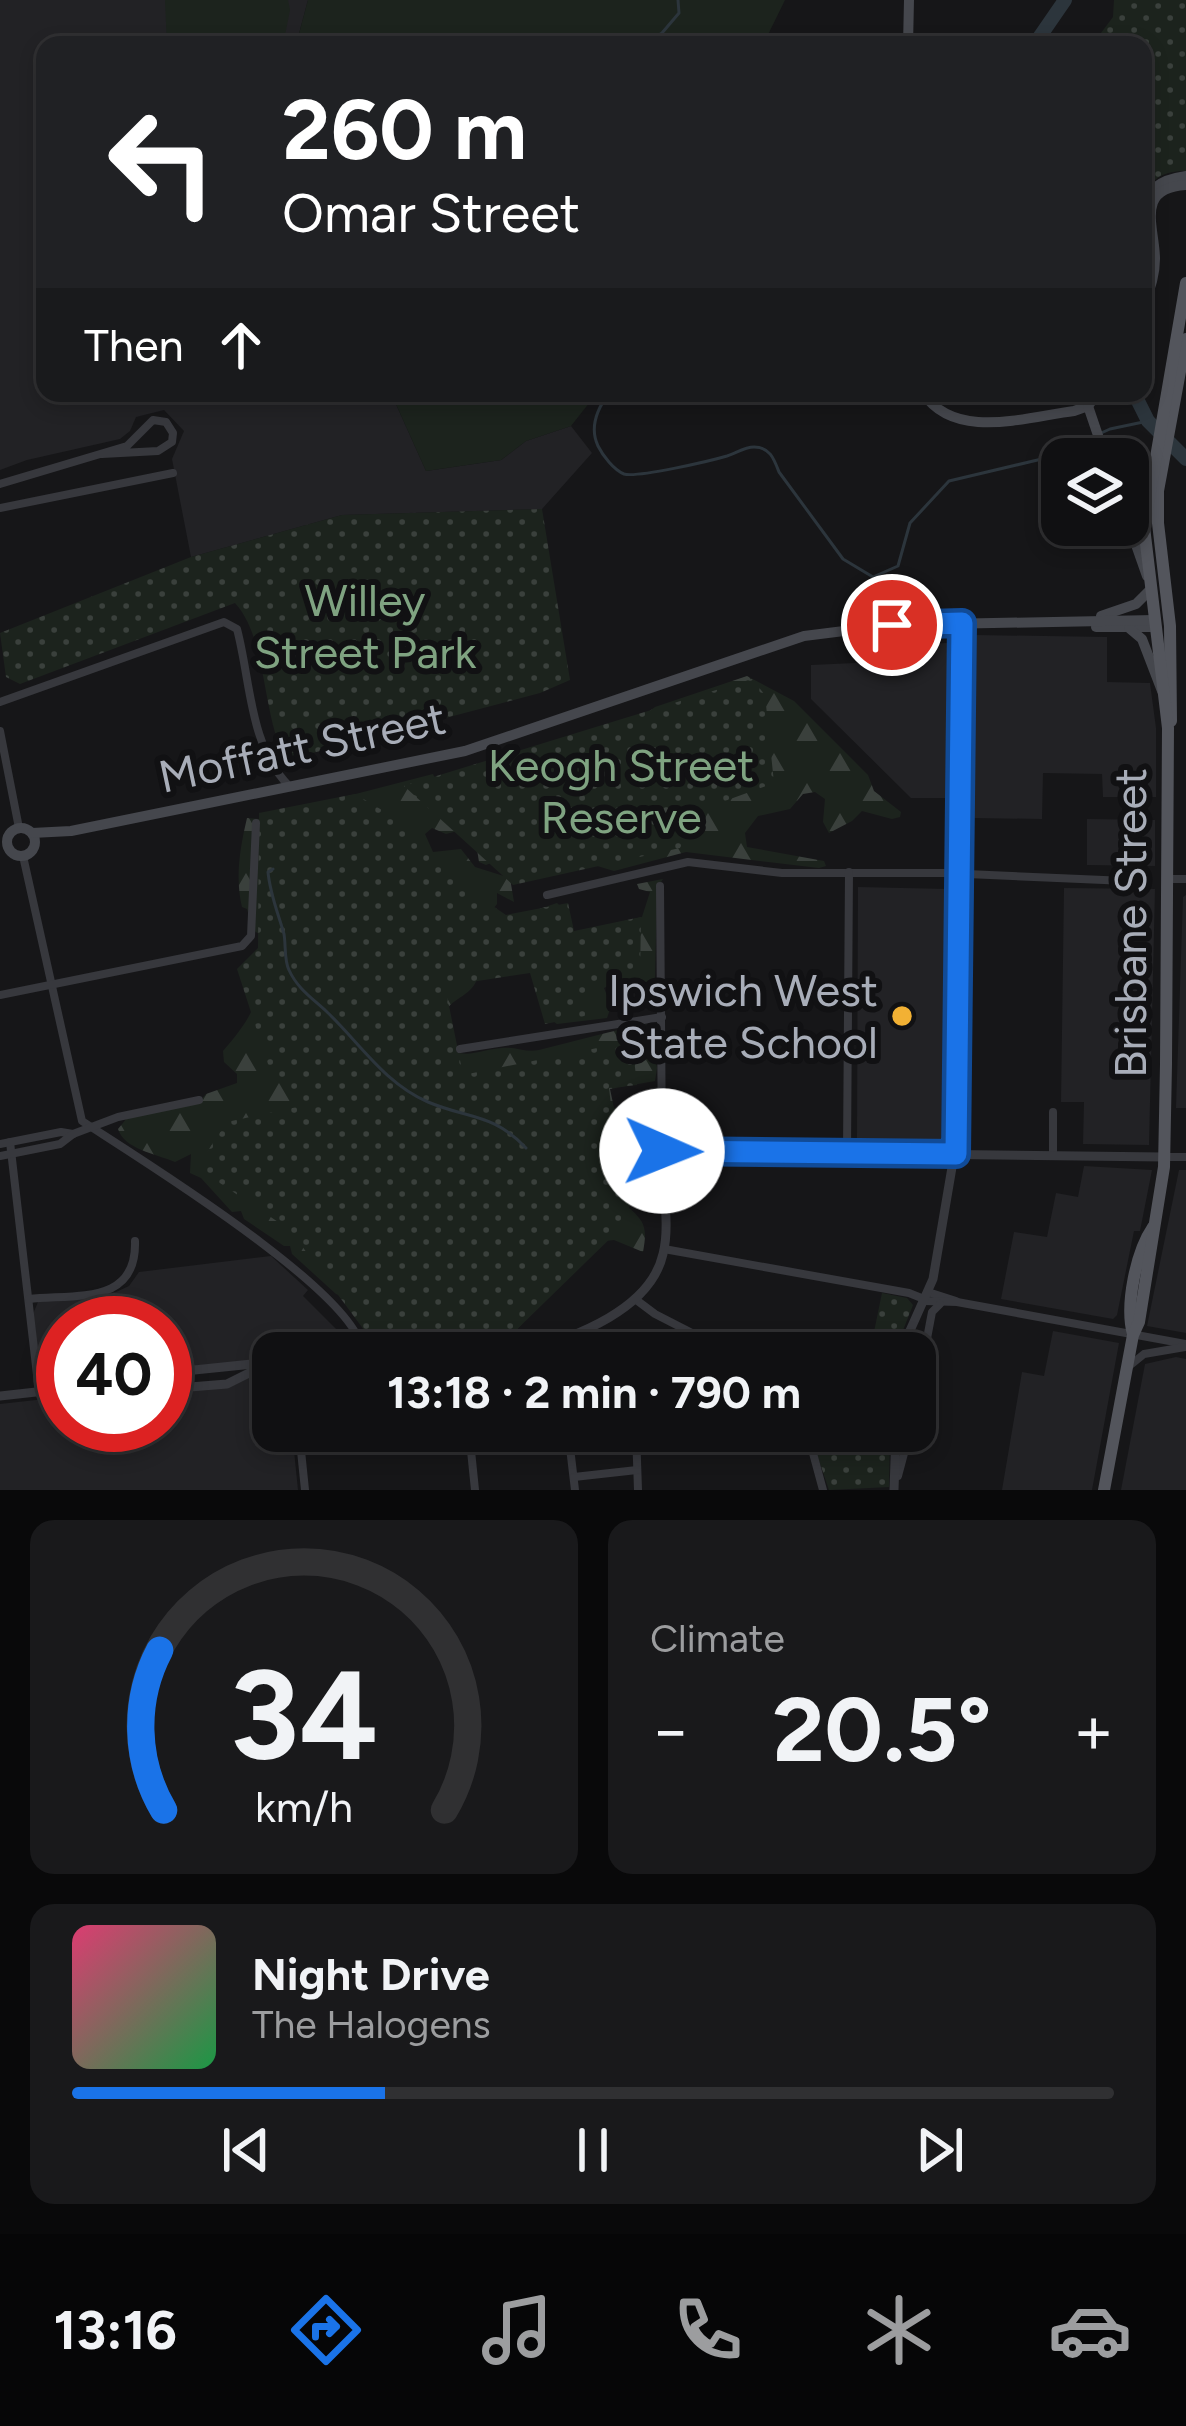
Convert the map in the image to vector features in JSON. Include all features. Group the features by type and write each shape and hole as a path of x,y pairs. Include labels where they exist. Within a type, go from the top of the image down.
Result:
{"main road":[{"path":"908,0 908,36"},
{"path":"1152,191 1186,176"},
{"path":"1152,208 1157,197 1186,185"},
{"path":"1152,243 1152,278"},
{"path":"1168,728 1176,626 1154,490 1186,283"},
{"path":"1178,356 1186,339"},
{"path":"931,402 941,413 966,422 1075,411 1088,402"},
{"path":"1094,402 1100,438"},
{"name":"Brisbane Street","path":"1104,1490 1139,1322 1164,1157 1168,728 1144,527 1154,490"},
{"path":"1063,624 1139,602 1149,584 1136,546"},
{"path":"1063,624 1126,628 1154,623"},
{"path":"1063,624 1176,626"},
{"name":"Moffatt Street","path":"17,852 71,831 436,758 504,740 804,636 845,628 1063,624"},
{"path":"1126,628 1142,638 1162,692"},
{"path":"25,831 17,852 4,840 25,831"},
{"name":"Moffatt Street","path":"25,831 71,831"}],"street":[{"path":"0,484 130,445 155,419 172,428 168,447 102,454"},
{"path":"142,431 143,441 153,451"},
{"path":"0,508 173,473"},
{"path":"0,702 224,622 237,629 260,738 270,762 290,788"},
{"path":"909,1332 925,1297 956,1154 962,623"},
{"path":"0,731 25,831"},
{"path":"0,994 234,949 251,936 256,823"},
{"path":"17,852 82,1121 259,1239 355,1332"},
{"path":"547,895 688,862 782,873 1127,881"},
{"path":"847,1153 849,872"},
{"path":"1167,879 1186,879"},
{"path":"582,1332 635,1299 658,1269 664,1249 660,886"},
{"path":"460,1049 662,1017"},
{"path":"0,1156 60,1144 118,1118 199,1100"},
{"path":"1052,1155 1053,1112"},
{"path":"36,1373 12,1154 5,1143 61,1132 73,1135"},
{"path":"662,1151 1186,1157"},
{"path":"28,1299 107,1291 122,1284 135,1265 135,1241"},
{"path":"664,1249 1186,1345"},
{"path":"635,1299 690,1332"},
{"path":"928,1332 932,1312 952,1302"},
{"path":"1128,1367 1144,1354 1186,1345"},
{"path":"192,1370 252,1364"},
{"path":"223,1366 234,1373 233,1382"},
{"path":"192,1385 233,1382 252,1372"},
{"path":"0,1396 36,1392"},
{"path":"301,1452 305,1490"},
{"path":"471,1452 475,1490"},
{"path":"571,1452 575,1490"},
{"path":"637,1452 638,1490"},
{"path":"813,1452 823,1490"},
{"path":"895,1486 896,1452"},
{"path":"895,1486 904,1452"},
{"path":"574,1478 637,1470"}],"shaded area":[{"path":"0,0 308,0 298,36 36,36 36,402 395,402 426,471 501,460 526,441 571,426 592,453 542,509 342,515 191,557 172,459 184,431 164,410 136,417 120,439 0,470"},
{"path":"975,635 1107,637 1107,682 1150,683 1156,728 1156,797 1103,797 1102,774 1043,773 1042,819 973,818"},
{"path":"948,643 947,798 911,798 811,699 811,665 855,663 922,644"},
{"path":"1087,819 1155,820 1155,866 1087,865"},
{"name":"Ipswich West State School","path":"858,887 948,889 947,1143 857,1142"},
{"path":"1064,888 1155,889 1149,1145 1083,1144 1084,1102 1061,1102"},
{"path":"1186,895 1186,1108 1176,1108 1183,897"},
{"path":"1084,1166 1152,1170 1117,1315 1113,1319 1001,1299 1014,1232 1047,1237 1056,1193 1078,1197"},
{"path":"1179,1170 1186,1170 1186,1333 1147,1326"},
{"path":"271,1256 308,1290 303,1296 337,1330 252,1332 252,1361 192,1368 192,1296 85,1296 116,1292 129,1286 139,1272"},
{"path":"1053,1331 1119,1343 1092,1490 1002,1490 1022,1372 1044,1376"},
{"path":"1186,1359 1186,1490 1121,1490 1145,1364"},
{"path":"252,1375 252,1452 294,1452 298,1490 0,1490 0,1404 36,1400 36,1452 192,1452 192,1389"}],"green space":[{"path":"165,0 288,0 285,36 167,36"},
{"path":"308,0 785,0 767,36 298,36"},
{"path":"1114,0 1186,0 1186,171 1171,172 1152,183 1152,36 1099,36 1113,17"},
{"path":"395,402 590,402 571,426 526,441 501,460 426,471"},
{"name":"Willey Street Park","path":"542,509 570,680 540,693 286,760 253,636 235,603 20,684 6,677 0,633 191,557 342,515"},
{"path":"747,676 794,701 868,775 874,791 901,812 892,819 862,811 829,833 823,822 825,799 815,792 803,794 790,809 758,816 745,833 747,847 824,861 826,866 819,868 686,852 614,871 508,856 486,865 479,862 476,843 480,825 446,834 432,828 425,834 433,852 461,849 475,867 510,878 514,902 497,893 493,909 434,917 521,915 557,903 575,932 642,917 650,892 637,884 663,879 657,888 655,980 643,988 620,980 604,988 611,1006 607,1018 557,1024 550,1019 535,970 478,976 472,988 445,1012 455,1052 461,1053 539,1050 650,1024 655,1081 610,1089 614,1108 631,1108 632,1122 625,1134 636,1151 639,1170 629,1208 644,1227 643,1252 614,1240 597,1242 515,1332 392,1332 369,1305 336,1294 292,1254 290,1246 244,1219 241,1211 232,1212 201,1178 190,1173 191,1154 175,1162 121,1136 118,1129 127,1118 199,1102 206,1094 237,1083 237,1074 224,1062 223,1051 252,1011 262,955 262,936 253,930 240,896 239,863 247,818 259,819 433,774 441,793 627,728 655,707"},
{"name":"Keogh Street Reserve","path":"752,679 765,695 774,783 700,810 680,848 513,885 404,786"},
{"path":"355,794 397,819 456,881 506,915 568,903 574,931 641,917 640,976 585,987 590,1015 545,1024 530,973 445,986 463,1075 632,1041 637,1085 609,1088 612,1114 621,1115 624,1225 514,1332 366,1332 290,1230 202,1171 206,1165 201,1161 227,1122 297,1107 292,1093 272,1077 237,969 258,948 259,813"},
{"path":"882,1293 907,1298 913,1305 902,1332 874,1332"},
{"path":"816,1452 890,1452 889,1487 829,1490"}],"waterway":[{"path":"657,36 679,13 678,0"},
{"path":"1040,36 1065,0"},
{"path":"604,402 594,432 603,454 620,472 658,471 751,447 764,449 843,559 873,577 898,566 910,523 949,481 1046,458 1110,429 1148,421"},
{"path":"1138,402 1148,421 1186,459"},
{"path":"273,869 268,872 269,880 284,934 286,962 301,987 398,1084 428,1102 502,1128 526,1148"}],"place":[{"name":"Ipswich West State School","path":"902,1016"}],"route":[{"path":"662,1151 956,1154 962,623 892,625"}]}
